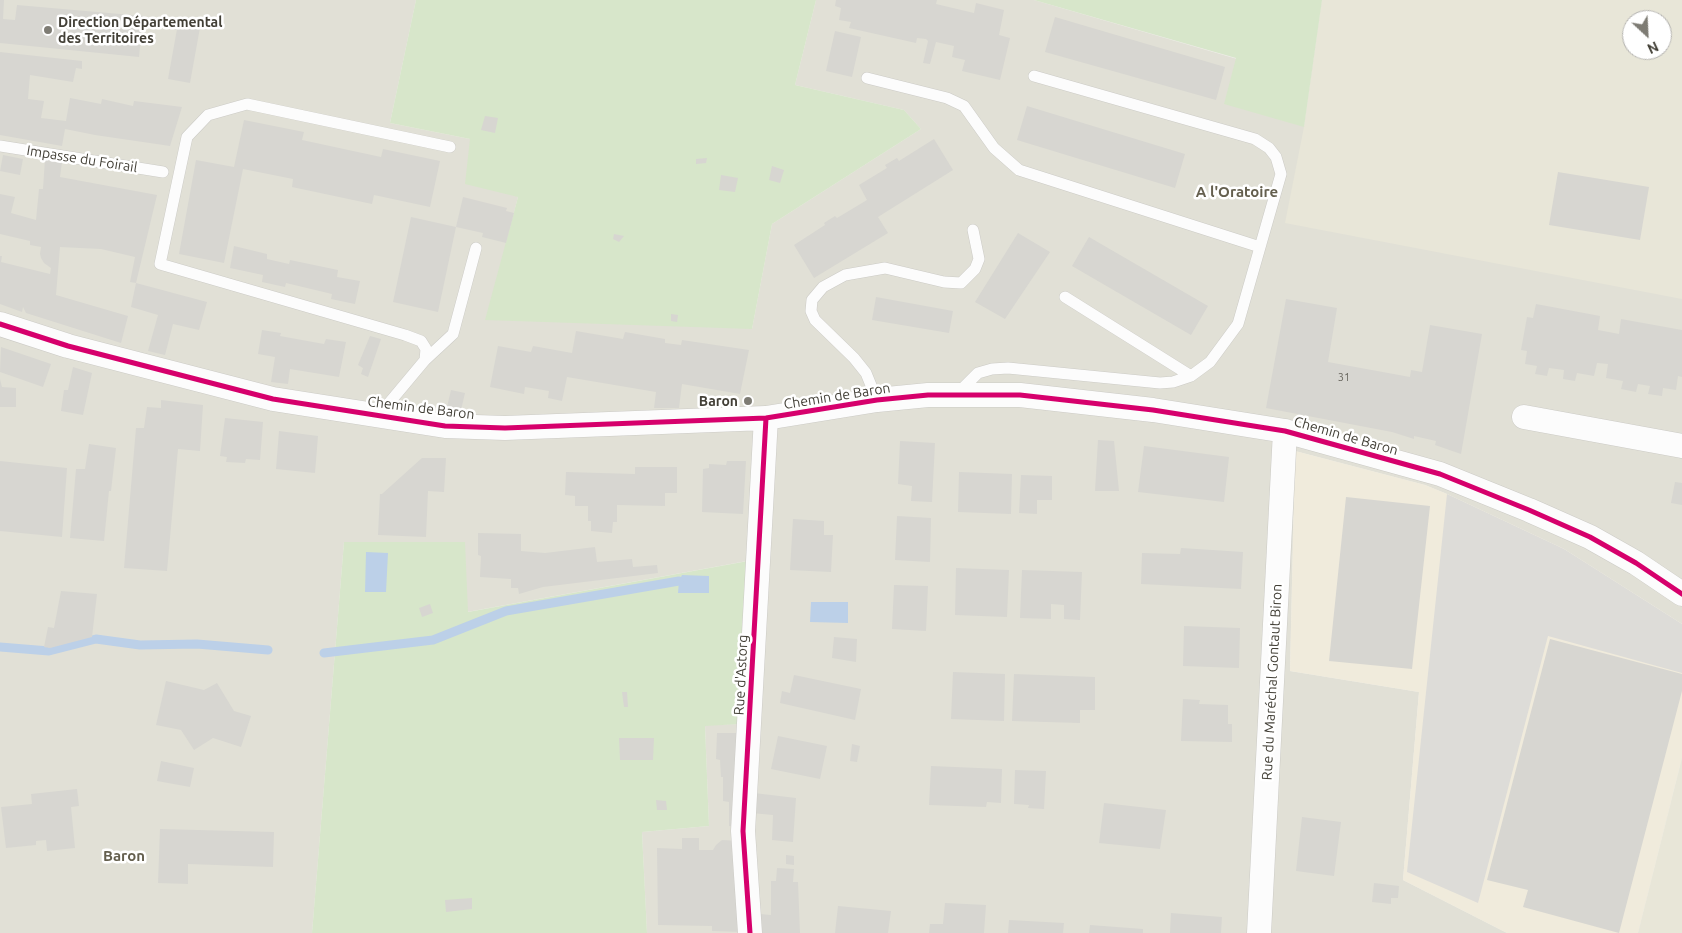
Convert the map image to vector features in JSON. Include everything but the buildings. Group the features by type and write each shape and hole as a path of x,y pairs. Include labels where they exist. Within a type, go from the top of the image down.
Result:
{"street":[{"name":"Chemin de Baron","path":"0,324 68,346 273,398 445,426 505,428 766,418 877,400 928,395 1020,395 1154,410 1285,431 1440,474 1528,510 1590,538 1636,564 1682,594"},
{"path":"1524,417 1682,446"},
{"name":"Rue d'Astorg","path":"750,933 743,831 766,418"},
{"name":"Rue du Maréchal Gontaut Biron","path":"1259,933 1285,431"}],"lane":[{"path":"956,395 978,373 992,369 1008,368 1160,383 1173,382 1191,376 1210,362 1238,324 1281,174 1276,157 1269,148 1255,140 1034,76"},
{"path":"867,78 947,98 964,106 994,148 1019,170 1260,247"},
{"path":"425,360 426,349 421,342 405,335 160,264 187,136 208,115 248,104 450,148"},
{"name":"Impasse du Foirail","path":"0,146 163,172"},
{"path":"877,400 866,373 854,358 815,320 812,311 812,300 822,286 845,274 885,268 944,282 961,283 975,270 979,259 972,230"},
{"path":"379,415 425,360 453,334 476,248"},
{"path":"1065,297 1191,376"}],"shaded area":[{"path":"0,0 416,0 390,123 470,139 518,197 506,243 752,329 772,224 921,129 904,110 795,85 816,0 1034,0 1237,59 1304,127 1322,0 1682,0 1682,624 1564,549 1447,494 1425,485 1295,451 1290,671 1419,692 1403,880 1507,933 647,933 642,832 709,826 705,725 739,724 747,561 467,612 344,542 312,933 0,933"},
{"path":"1322,0 1682,0 1682,299 1285,223 1304,127"},
{"path":"1295,451 1425,485 1447,494 1564,549 1682,624 1682,758 1638,933 1507,933 1403,880 1419,692 1290,671"},
{"path":"1447,494 1564,549 1682,624 1682,673 1548,636 1478,903 1407,872"},
{"path":"1682,758 1682,933 1638,933"}],"green space":[{"path":"416,0 816,0 795,85 904,110 921,129 772,224 752,329 485,320 518,197 465,184 470,139 390,123"},
{"path":"1034,0 1322,0 1304,127 1224,104 1236,58"},
{"path":"344,542 465,542 468,612 748,561 740,724 705,726 709,826 642,832 647,933 312,933"}],"water":[{"path":"366,552 388,553 386,592 365,592"},
{"path":"682,575 709,576 709,593 678,593 679,581"},
{"path":"811,602 848,602 848,623 810,622"}],"waterway":[{"path":"324,653 433,640 506,611 679,581"},
{"path":"0,647 49,651 96,639 140,645 197,644 268,650"}],"cycle path":[{"path":"0,324 68,346 273,399 445,426 505,428 766,418 877,400 928,395 1020,395 1153,410 1285,431 1440,474 1529,510 1590,537 1636,563 1682,594"},
{"path":"750,933 743,831 766,418"}],"place":[{"name":"Direction Départemental des Territoires","path":"48,30"},
{"name":"Baron","path":"748,401"}],"district":[{"name":"A l'Oratoire","path":"1237,192"},
{"name":"Baron","path":"124,856"}]}
